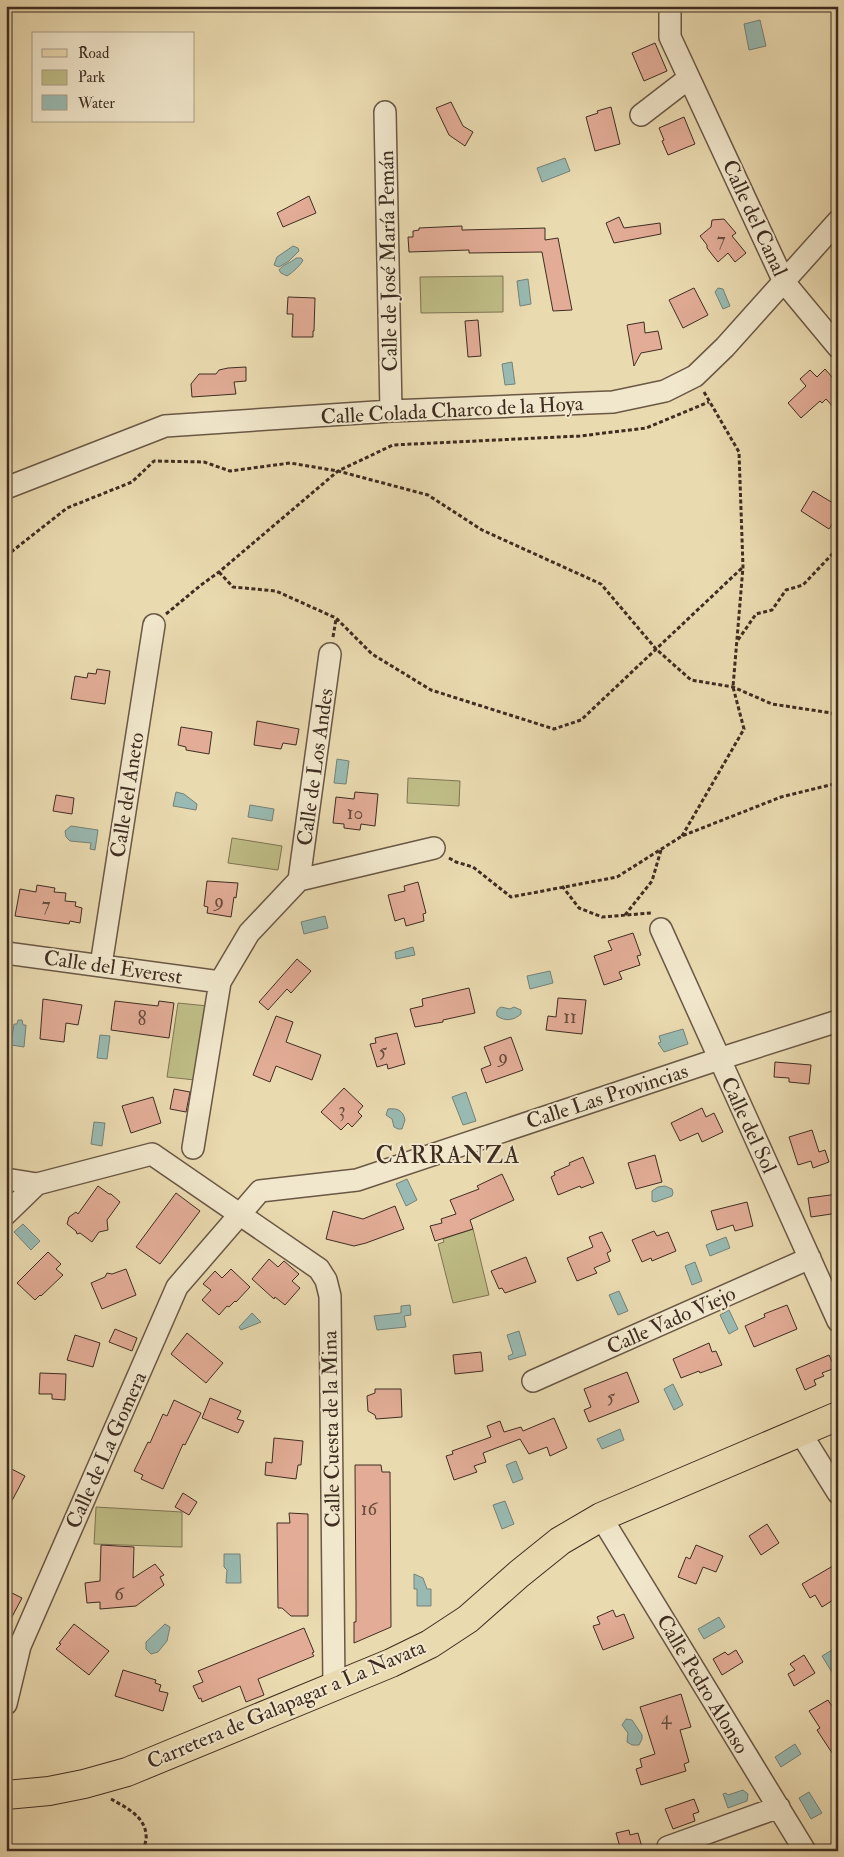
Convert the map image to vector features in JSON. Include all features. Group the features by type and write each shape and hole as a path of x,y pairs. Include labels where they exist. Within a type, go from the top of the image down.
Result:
{"main road":[{"name":"Carretera de Galapagar a La Navata","path":"6,1795 49,1791 127,1772 391,1663 430,1644 468,1619 560,1541 602,1516 838,1416"}],"street":[{"name":"Calle del Canal","path":"670,6 670,37 784,282 837,344"},
{"path":"641,115 689,78"},
{"name":"Calle de José María Pemán","path":"385,112 391,411"},
{"name":"Calle Colada Charco de la Hoya","path":"6,488 165,426 391,411 613,402 664,391 695,376 725,347 838,221"},
{"name":"Calle del Aneto","path":"101,965 154,625"},
{"name":"Calle de Los Andes","path":"330,654 299,880 434,848"},
{"path":"193,1148 220,982 249,933 299,880"},
{"name":"Calle del Sol","path":"656,921 838,1320"},
{"name":"Calle del Everest","path":"6,953 220,982"},
{"name":"Calle Las Provincias","path":"240,1214 260,1191 357,1180 838,1021"},
{"name":"Calle Cuesta de la Mina","path":"37,1184 152,1154 318,1268 326,1280 330,1296 334,1687"},
{"path":"6,1179 37,1184"},
{"path":"7,1213 37,1184"},
{"path":"6,1189 9,1192 7,1213"},
{"name":"Calle de La Gomera","path":"6,1704 20,1646 178,1287 240,1214"},
{"name":"Calle Vado Viejo","path":"533,1381 810,1258"},
{"path":"800,1432 838,1493"},
{"name":"Calle Pedro Alonso","path":"602,1516 805,1851"},
{"path":"668,1851 668,1847 779,1807"}],"path":[{"path":"682,836 744,729 734,688 742,567 739,452 695,376"},
{"path":"154,625 338,471 393,445 580,436 646,428 709,402"},
{"path":"6,556 67,508 132,482 154,461 204,462 230,471 290,463 338,471 428,495 482,530 601,584 656,649 692,680 734,688 772,704 838,714"},
{"path":"737,641 756,614 772,610 786,590 803,585 838,548"},
{"path":"219,572 233,587 276,591 336,618 372,654 432,690 554,729 581,720 742,567"},
{"path":"434,848 456,862 473,867 511,896 617,877 682,836 781,797 838,783"},
{"path":"624,916 652,882 661,850"},
{"path":"562,886 579,908 602,917 624,916 656,921"},
{"path":"84,1784 128,1809 142,1820 146,1835 143,1851"}],"green space":[{"path":"503,276 503,312 421,313 420,277"},
{"path":"408,778 460,781 459,806 407,803"},
{"path":"232,838 282,846 278,870 228,863"},
{"path":"178,1003 208,1006 195,1080 167,1077"},
{"path":"473,1229 489,1295 453,1303 438,1244 444,1242 443,1239"},
{"path":"96,1507 182,1512 182,1547 94,1544"}],"water":[{"path":"760,20 766,46 749,50 744,24"},
{"path":"565,158 570,171 542,182 537,168"},
{"path":"293,246 298,248 299,251 289,261 279,267 274,265 277,257"},
{"path":"296,258 303,260 296,269 287,276 281,273 279,270 281,268"},
{"path":"528,279 531,304 520,306 517,281"},
{"path":"718,288 723,289 730,306 723,309 715,292"},
{"path":"512,362 515,384 505,385 502,364"},
{"path":"337,759 349,761 346,784 334,783"},
{"path":"176,792 184,794 197,804 196,810 173,806"},
{"path":"250,805 274,809 272,821 248,817"},
{"path":"71,826 98,830 95,850 90,849 91,843 70,841 66,837 65,831"},
{"path":"325,916 328,928 304,934 301,922"},
{"path":"834,919 838,919 838,951 832,951"},
{"path":"413,947 415,955 396,959 395,952"},
{"path":"550,971 553,983 530,989 527,976"},
{"path":"501,1007 510,1009 514,1007 521,1010 521,1014 513,1019 504,1019 497,1016 497,1011"},
{"path":"18,1020 22,1020 23,1025 26,1025 24,1047 11,1045 14,1024 17,1024"},
{"path":"683,1029 688,1044 664,1052 658,1043 661,1042 659,1036"},
{"path":"100,1035 110,1036 107,1059 97,1058"},
{"path":"466,1092 476,1121 463,1125 452,1097"},
{"path":"388,1109 397,1109 403,1114 405,1120 402,1129 394,1127 392,1119 386,1115"},
{"path":"94,1122 105,1123 102,1146 91,1144"},
{"path":"407,1179 417,1200 406,1206 396,1184"},
{"path":"665,1186 672,1189 672,1196 655,1202 652,1201 652,1191 658,1187"},
{"path":"23,1224 40,1241 31,1250 14,1232"},
{"path":"726,1237 730,1248 710,1256 706,1245"},
{"path":"695,1262 702,1281 692,1285 685,1266"},
{"path":"619,1291 628,1311 618,1315 609,1295"},
{"path":"410,1305 411,1315 404,1316 406,1327 377,1330 374,1316 401,1313 401,1306"},
{"path":"729,1310 738,1329 729,1334 720,1315"},
{"path":"252,1313 261,1322 241,1330 239,1327"},
{"path":"519,1331 526,1355 509,1360 508,1356 513,1354 507,1335"},
{"path":"673,1384 683,1405 674,1410 664,1389"},
{"path":"620,1429 624,1440 602,1449 597,1439"},
{"path":"516,1461 523,1479 513,1483 506,1465"},
{"path":"505,1501 514,1524 502,1529 493,1505"},
{"path":"224,1554 240,1554 241,1583 226,1583 227,1570 224,1567"},
{"path":"414,1574 423,1578 427,1589 431,1589 431,1606 417,1606 417,1589 414,1589"},
{"path":"719,1617 725,1627 704,1639 698,1629"},
{"path":"165,1624 170,1627 167,1641 158,1652 151,1654 146,1649 146,1642"},
{"path":"832,1650 838,1661 838,1672 833,1674 822,1656"},
{"path":"626,1719 632,1720 642,1735 639,1745 632,1745 627,1742 628,1733 622,1725"},
{"path":"795,1744 801,1754 781,1767 775,1757"},
{"path":"743,1790 748,1794 747,1801 728,1808 723,1794 726,1793 728,1795"},
{"path":"809,1792 822,1813 811,1819 799,1798"}],"building":[{"path":"655,43 667,71 644,81 632,53"},
{"path":"451,102 463,126 473,132 465,146 449,135 436,108"},
{"path":"611,107 620,144 595,151 586,117"},
{"path":"684,117 695,144 668,155 659,128"},
{"path":"309,196 316,213 283,227 277,213"},
{"path":"619,217 624,228 660,223 661,234 614,243 606,223"},
{"path":"724,219 736,233 732,236 746,253 735,262 728,253 718,262 700,236 711,227 712,220"},
{"path":"462,226 462,230 545,228 545,240 558,238 572,310 553,311 542,252 469,253 469,250 409,252 408,237 413,237 413,231 419,230 419,228"},
{"path":"694,288 708,315 683,328 669,300"},
{"path":"288,297 315,298 313,337 292,337 293,314 287,314"},
{"path":"478,320 481,356 468,357 465,321"},
{"path":"644,322 645,333 658,331 662,349 641,353 634,366 627,325"},
{"path":"246,367 246,381 234,382 236,394 192,397 191,384 199,374 216,374 219,370"},
{"path":"825,369 838,384 838,412 826,399 822,403 820,401 801,418 788,403 806,386 800,379 810,370 817,377"},
{"path":"813,491 838,506 838,515 829,529 801,511"},
{"path":"97,669 110,671 105,704 71,699 75,676 87,678 88,673 96,674"},
{"path":"257,721 299,729 296,745 283,743 281,749 254,745"},
{"path":"181,727 212,732 209,754 186,750 186,747 178,745"},
{"path":"355,792 378,794 375,826 361,824 360,830 344,828 344,824 333,823 336,797 354,799"},
{"path":"56,795 74,798 72,814 53,811"},
{"path":"207,881 238,883 231,917 207,913 208,907 204,906"},
{"path":"418,882 426,913 423,914 424,921 406,926 404,918 395,921 388,895 405,891 404,886"},
{"path":"37,885 55,888 54,892 66,893 65,901 76,902 75,906 82,908 80,923 70,921 69,924 15,916 20,889 36,892"},
{"path":"633,933 641,955 637,956 640,965 619,972 622,979 604,985 594,956 612,950 608,941"},
{"path":"297,959 311,971 291,993 287,989 268,1010 259,1002"},
{"path":"469,988 475,1013 415,1027 410,1009 423,1006 422,999"},
{"path":"558,998 586,1000 582,1034 546,1030 548,1016 556,1017"},
{"path":"43,999 82,1005 78,1025 66,1023 64,1042 40,1039"},
{"path":"115,1001 158,1006 159,1001 174,1003 169,1038 111,1030"},
{"path":"276,1016 293,1022 286,1042 321,1055 312,1080 276,1066 270,1082 253,1075"},
{"path":"397,1033 405,1064 388,1069 387,1064 377,1067 370,1044 376,1043 375,1038"},
{"path":"511,1037 523,1070 486,1083 481,1069 491,1065 484,1047"},
{"path":"775,1062 811,1065 809,1084 789,1082 789,1078 774,1077"},
{"path":"344,1088 363,1106 358,1112 362,1116 352,1127 348,1123 341,1130 321,1112"},
{"path":"174,1089 190,1092 186,1112 170,1109"},
{"path":"153,1097 161,1123 131,1133 122,1106"},
{"path":"702,1108 706,1117 714,1113 723,1132 702,1142 698,1133 680,1141 671,1123"},
{"path":"812,1130 819,1152 825,1150 829,1162 813,1168 811,1161 798,1165 789,1137"},
{"path":"655,1155 662,1182 636,1189 628,1163"},
{"path":"583,1157 594,1183 581,1188 580,1186 558,1195 551,1177 555,1175 554,1172"},
{"path":"502,1174 514,1200 470,1220 473,1229 435,1241 430,1226 442,1223 441,1219 456,1214 450,1200 479,1189 477,1186"},
{"path":"98,1186 120,1202 107,1220 108,1230 99,1232 92,1242 80,1233 77,1234 67,1224 69,1217 76,1212 78,1214"},
{"path":"176,1193 200,1211 160,1264 136,1247"},
{"path":"838,1194 838,1213 811,1217 808,1198"},
{"path":"747,1202 753,1226 735,1231 733,1225 717,1230 711,1211"},
{"path":"395,1206 404,1229 354,1246 326,1239 333,1211 363,1219"},
{"path":"654,1231 657,1236 668,1232 676,1251 652,1261 651,1258 642,1262 632,1240"},
{"path":"602,1232 611,1251 607,1253 610,1261 594,1268 597,1273 577,1281 567,1258 593,1247 589,1237"},
{"path":"48,1252 61,1264 56,1269 63,1275 35,1300 17,1283"},
{"path":"526,1257 536,1282 505,1293 502,1288 499,1289 491,1271"},
{"path":"269,1259 278,1267 284,1261 299,1274 292,1281 300,1288 285,1305 275,1297 274,1299 252,1279"},
{"path":"126,1269 136,1295 102,1309 91,1283 105,1277 107,1273 112,1274"},
{"path":"231,1269 250,1287 236,1302 229,1307 227,1306 219,1315 202,1300 211,1290 203,1284 215,1271 222,1278"},
{"path":"787,1305 797,1329 754,1347 745,1326 765,1317 764,1314"},
{"path":"115,1329 137,1338 132,1351 109,1342"},
{"path":"187,1333 223,1363 206,1383 171,1354"},
{"path":"75,1335 100,1343 93,1367 67,1360"},
{"path":"709,1343 712,1352 716,1351 722,1365 681,1378 673,1359"},
{"path":"481,1352 483,1371 455,1374 453,1355"},
{"path":"829,1355 835,1368 822,1373 824,1376 814,1380 816,1385 805,1390 796,1369"},
{"path":"627,1372 639,1402 589,1422 584,1410 591,1407 584,1389"},
{"path":"40,1373 66,1374 65,1400 52,1399 52,1394 39,1394"},
{"path":"375,1389 401,1389 402,1417 376,1419 375,1415 368,1411 367,1396 375,1393"},
{"path":"210,1398 241,1411 237,1419 244,1421 238,1433 202,1418"},
{"path":"174,1400 201,1413 185,1445 183,1444 163,1489 141,1479 143,1475 134,1471 148,1442 150,1443 163,1414 167,1416"},
{"path":"554,1418 567,1448 550,1456 547,1447 529,1454 520,1439 483,1453 486,1462 474,1466 477,1472 454,1480 446,1456 453,1454 452,1451 491,1437 487,1426 500,1421 504,1432 521,1427 523,1431"},
{"path":"274,1438 303,1441 301,1465 298,1465 296,1479 265,1475 266,1462 272,1463"},
{"path":"355,1465 381,1465 382,1472 390,1472 391,1627 354,1643 354,1622 356,1622"},
{"path":"6,1466 25,1476 6,1512"},
{"path":"183,1493 197,1502 189,1515 175,1507"},
{"path":"289,1513 308,1514 308,1616 291,1616 282,1608 278,1608 277,1523 290,1523"},
{"path":"767,1524 779,1543 761,1555 749,1536"},
{"path":"101,1545 134,1547 133,1578 155,1564 164,1575 160,1577 164,1585 136,1606 100,1609 100,1602 87,1603 85,1583 100,1581"},
{"path":"696,1545 723,1556 716,1572 703,1567 696,1584 678,1577 686,1557 690,1559"},
{"path":"838,1563 838,1597 822,1607 815,1595 810,1598 802,1584"},
{"path":"6,1590 22,1598 6,1628"},
{"path":"613,1610 616,1617 624,1614 634,1638 603,1650 593,1626 600,1624 597,1617"},
{"path":"74,1624 109,1651 89,1675 56,1649"},
{"path":"304,1628 314,1656 258,1679 264,1695 246,1702 240,1686 202,1702 201,1698 199,1699 193,1686 203,1682 198,1671"},
{"path":"736,1650 743,1662 722,1675 713,1659 725,1652 728,1655"},
{"path":"804,1655 815,1673 794,1686 788,1674 795,1670 790,1664"},
{"path":"123,1670 156,1680 155,1683 161,1685 159,1691 168,1693 163,1711 115,1696"},
{"path":"681,1694 691,1727 680,1730 689,1762 684,1764 686,1771 641,1785 636,1769 642,1767 640,1759 655,1754 640,1707"},
{"path":"828,1700 838,1716 838,1762 817,1730 820,1728 809,1711"},
{"path":"694,1799 699,1812 693,1814 695,1821 673,1829 665,1809"},
{"path":"629,1830 630,1835 638,1833 643,1851 621,1851 616,1833"}],"district":[{"name":"CARRANZA","path":"448,1155"}]}
